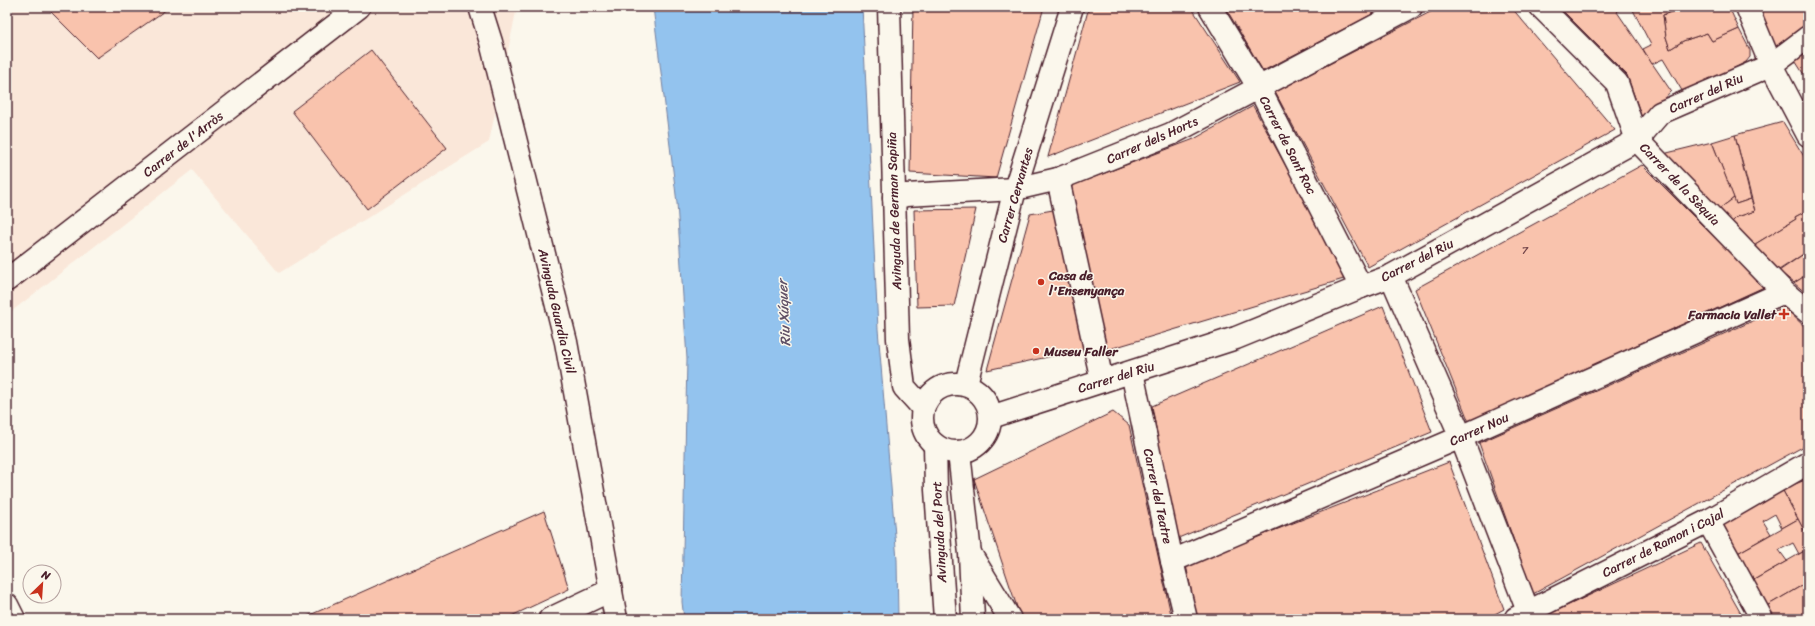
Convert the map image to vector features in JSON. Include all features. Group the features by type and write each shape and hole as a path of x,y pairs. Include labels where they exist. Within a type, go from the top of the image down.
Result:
{"street":[{"name":"Carrer de l'Arròs","path":"7,280 359,7"},
{"name":"Avinguda Guardia Civil","path":"480,7 491,42 566,342 616,619"},
{"name":"Avinguda de German Sapiña","path":"889,7 898,339 904,387 923,408"},
{"name":"Carrer Cervantes","path":"966,384 1015,190 1072,7"},
{"name":"Carrer de Sant Roc","path":"1210,7 1259,88 1361,286"},
{"name":"Carrer dels Horts","path":"894,198 906,195 1015,190 1058,179 1171,134 1411,7"},
{"name":"Carrer de la Sèquia","path":"1541,7 1617,83 1637,140 1784,292 1808,312"},
{"path":"1747,7 1771,65 1808,135"},
{"name":"Carrer del Riu","path":"991,417 1236,338 1361,286 1391,276 1637,140 1660,113 1771,65 1808,37"},
{"path":"1058,179 1102,381"},
{"path":"1391,276 1461,437 1525,617"},
{"name":"Carrer Nou","path":"1172,561 1461,437 1784,292"},
{"name":"Carrer del Teatre","path":"1132,372 1172,561 1186,619"},
{"path":"952,383 966,384 976,389 984,396 989,406 991,417 990,427 985,437 970,450 949,452 935,445 928,439 921,419 923,408 929,396 939,387 952,383"},
{"name":"Avinguda del Port","path":"935,445 936,490 945,619"},
{"path":"959,452 970,554 973,619"},
{"name":"Carrer de Ramon i Cajal","path":"1525,617 1708,521 1808,463"},
{"path":"1708,521 1762,619"},
{"path":"970,554 1010,619"},
{"path":"550,619 611,590"},
{"path":"7,605 14,619"}],"shaded area":[{"path":"7,7 517,7 489,142 279,273 192,170 7,315"}],"water":[{"name":"Riu Xúquer","path":"653,7 862,7 878,329 897,560 898,619 684,619 682,602 687,359 677,203"}],"building":[{"path":"46,7 170,7 97,58"},
{"path":"913,7 1044,7 996,178 910,173"},
{"path":"1089,7 1191,7 1240,82 1048,157"},
{"path":"1225,7 1386,7 1263,71"},
{"path":"1440,7 1511,7 1615,130 1368,267 1275,92"},
{"path":"1559,7 1622,7 1617,12 1671,91 1643,121 1627,75"},
{"path":"1638,7 1667,7 1670,12 1663,15 1666,37 1670,49 1683,41 1707,33 1712,41 1739,29 1750,50 1750,57 1746,62 1684,94 1663,59 1652,64 1643,49 1651,45 1633,10"},
{"path":"1667,7 1685,7 1670,12"},
{"path":"1685,7 1729,7 1739,29 1712,41 1707,33 1683,41 1670,49 1666,37 1663,15"},
{"path":"1757,7 1808,7 1808,23 1777,47 1770,46"},
{"path":"371,50 447,148 367,209 292,111"},
{"path":"1808,50 1808,81 1794,59"},
{"path":"1253,106 1347,278 1103,351 1071,186 1194,139"},
{"path":"1783,122 1808,163 1808,210 1752,246 1729,225 1737,217 1755,211 1735,135"},
{"path":"1735,135 1751,199 1736,204 1712,142"},
{"path":"1712,142 1734,198 1715,212 1664,157 1667,153"},
{"path":"1642,165 1764,287 1469,422 1415,289"},
{"path":"1734,198 1736,204 1751,199 1755,211 1737,217 1729,225 1715,212"},
{"path":"976,209 954,306 917,307 914,210"},
{"name":"Casa de l'Ensenyança","path":"1053,210 1085,349 987,370 1030,214"},
{"path":"1808,210 1808,251 1779,270 1752,246"},
{"path":"1808,251 1808,274 1794,283 1779,271"},
{"path":"1808,274 1808,294 1807,294 1794,283"},
{"path":"1383,306 1432,432 1176,539 1152,406"},
{"path":"1784,307 1808,330 1808,444 1533,594 1479,443"},
{"path":"1113,412 1129,425 1172,619 1021,619 974,479"},
{"path":"1449,462 1504,609 1486,619 1197,619 1186,565"},
{"path":"1808,479 1808,538 1782,489"},
{"path":"1782,489 1798,519 1782,528 1775,514 1763,521 1771,534 1736,554 1720,526"},
{"path":"544,511 569,589 505,619 301,619"},
{"path":"1798,519 1808,538 1808,549 1799,554 1793,543 1779,550 1787,561 1752,581 1736,554"},
{"path":"1701,543 1744,619 1546,619 1545,616"},
{"path":"1808,549 1808,582 1765,607 1752,581"},
{"path":"1808,582 1808,602 1804,604 1808,610 1808,619 1772,619 1765,607"}],"place":[{"name":"Casa de l'Ensenyança","path":"1041,282"},
{"name":"Farmacia Vallet","path":"1784,314"},
{"name":"Museu Faller","path":"1036,351"}]}
